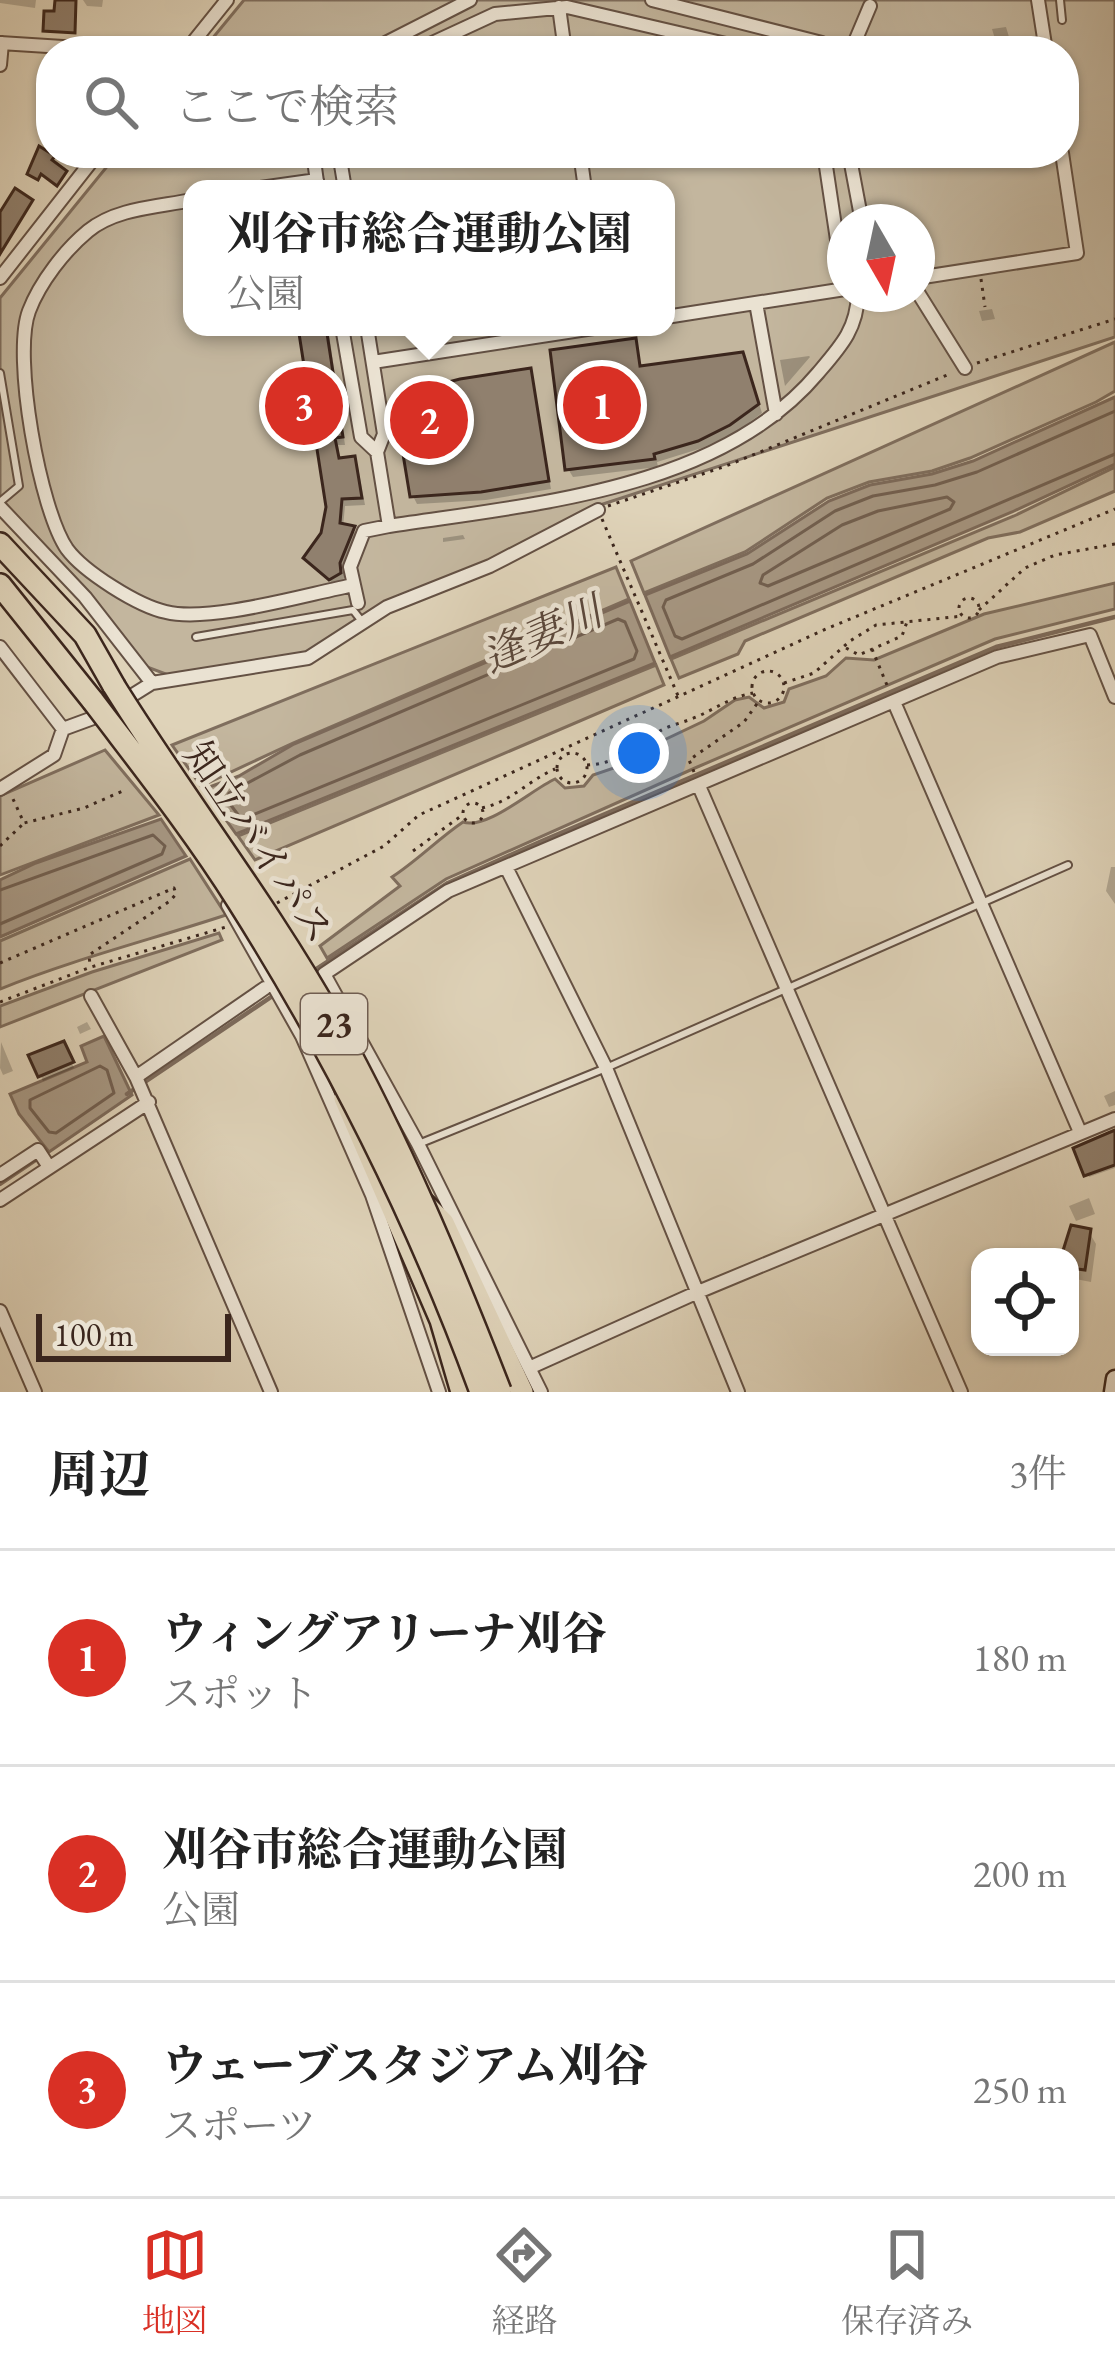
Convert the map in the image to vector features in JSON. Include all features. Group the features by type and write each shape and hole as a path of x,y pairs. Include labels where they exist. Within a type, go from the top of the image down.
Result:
{"highway":[{"name":"23","path":"0,544 85,635 121,692"},
{"name":"知立バイパス","path":"0,560 121,692 333,1023 423,1203 500,1391"},
{"name":"知立バイパス","path":"0,585 93,710 178,813 237,899 333,1060 411,1220 481,1392"},
{"path":"333,1060 353,1125 441,1321 463,1392"},
{"path":"423,1203 443,1223 522,1392"}],"main road":[{"path":"1113,1392 1115,1379"}],"street":[{"path":"198,36 227,0"},
{"path":"399,36 470,0"},
{"path":"652,0 794,36"},
{"path":"1038,0 1044,36"},
{"path":"858,36 874,2"},
{"path":"559,8 563,36"},
{"path":"447,36 495,14 559,8 582,8 695,36"},
{"path":"0,65 1,43 36,45"},
{"path":"0,278 86,168"},
{"path":"826,168 832,204"},
{"path":"852,168 859,204"},
{"path":"935,275 1077,253 1064,168"},
{"path":"183,202 122,213 91,228 66,253 29,310 23,365 45,503 68,550 106,582 164,612 193,616 354,585"},
{"path":"675,316 827,292"},
{"path":"756,303 776,414"},
{"path":"358,603 350,567 364,531 610,491 737,441 801,394 835,353 857,312"},
{"path":"930,312 965,368"},
{"path":"344,336 361,437 377,452"},
{"path":"369,336 384,434 377,452 389,526"},
{"path":"373,362 542,336"},
{"path":"0,504 85,597 152,683"},
{"path":"121,692 308,658 387,608 490,566 598,510"},
{"path":"541,1392 418,1144 324,974 448,891 699,785 891,695 997,657 1090,635 1115,697"},
{"path":"0,647 6,665 63,729"},
{"path":"891,695 1080,1132"},
{"path":"4,788 54,755 63,729 93,710"},
{"path":"699,785 961,1392"},
{"path":"163,809 219,889 302,1036 398,1261 440,1392"},
{"path":"506,867 606,1068 738,1392"},
{"path":"136,1077 265,988"},
{"path":"91,996 149,1102 272,1392"},
{"path":"0,1200 149,1102"},
{"path":"529,1368 698,1292 1115,1119"},
{"path":"0,1174 38,1150 49,1167"},
{"path":"0,1311 35,1392"}],"lane":[{"path":"1060,0 1062,20"},
{"path":"0,373 19,486 0,504"},
{"path":"0,461 14,459"},
{"path":"196,637 352,610 364,624"},
{"path":"418,1144 606,1068 1068,865"}],"path":[{"path":"979,268 986,307"},
{"path":"679,699 598,510 726,466 965,368 1115,319"},
{"path":"266,908 384,846 419,815 826,629 1115,509"},
{"path":"784,683 814,673 876,625 973,617 1025,568 1055,555 1115,544"},
{"path":"963,616 959,608 964,600 973,599 979,610"},
{"path":"845,646 859,655 902,636 908,619"},
{"path":"872,649 891,695"},
{"path":"763,671 773,671 784,683 775,701 759,700 753,693 754,678 763,671"},
{"path":"586,765 624,757 658,731 734,696 753,693"},
{"path":"689,760 744,722 759,700"},
{"path":"482,808 512,797 533,778 556,768 568,753 578,754 586,765 585,774 574,782 564,781 556,768"},
{"path":"4,788 24,823"},
{"path":"0,846 24,823 84,808 125,790"},
{"path":"413,851 463,816 467,803 482,808 477,822 470,823 463,816"},
{"path":"0,963 174,888 176,894 170,901 89,956 91,967"},
{"path":"0,1002 91,967 225,926 235,941"}],"shaded area":[{"path":"244,0 1115,0 1115,337 597,506 308,652 171,676 147,667 0,502 0,298 106,168 1079,168 1079,36 214,36"},
{"path":"1115,342 1115,391 1096,402 970,458 932,471 869,482 827,498 745,552 644,593 631,561"},
{"path":"1115,467 1115,491 1020,532 988,538 745,641 738,654 679,678 671,659 1014,516"},
{"path":"616,567 629,599 201,786 172,745"},
{"path":"1115,583 1115,609 995,639 446,879 327,958 320,946 400,886 392,877 463,822 496,815 555,779 565,788 584,786 593,775 620,766 735,700 749,697 764,708 784,702 789,689 826,676 846,658 874,660 984,614"},
{"path":"656,665 664,685 255,860 238,836"},
{"path":"105,750 159,815 0,875 0,796"},
{"path":"190,859 226,915 0,989 0,941"},
{"path":"219,933 222,940 0,1027 0,1006"}],"water":[{"path":"1115,397 1115,464 670,657 645,595 747,554 829,501 870,485 973,461"},
{"path":"630,601 655,663 236,834 204,789 239,776 294,744"},
{"path":"161,819 186,856 0,937 0,880"},
{"path":"104,1036 132,1095 49,1152 19,1114 10,1094 87,1062 81,1046"}],"building":[{"path":"55,0 76,0 75,33 43,31 44,11 54,11"},
{"path":"36,153 36,168 67,171 57,186 41,174 38,180 27,174"},
{"path":"15,188 33,200 0,254 0,212"},
{"path":"299,336 327,336 343,437 335,438 339,458 355,456 362,498 342,499 340,523 355,526 340,563 341,573 329,580 303,558 321,533 326,507"},
{"path":"636,338 640,366 743,352 759,404 730,425 654,454 655,459 565,470 550,350"},
{"path":"531,368 549,481 410,497 402,448 417,446 416,433 400,434 394,396"},
{"path":"64,1041 74,1062 38,1077 28,1055"},
{"path":"1115,1130 1115,1165 1084,1176 1073,1148"},
{"path":"1071,1225 1091,1229 1085,1270 1079,1269 1079,1248 1064,1248"}],"waterway":[{"path":"312,972 448,883 542,841 996,647 1115,617"},
{"path":"127,1094 277,993"},
{"path":"0,1184 40,1157"}],"place":[{"name":"ウィングアリーナ刈谷","path":"602,405"},
{"name":"ウェーブスタジアム刈谷","path":"304,406"},
{"name":"刈谷市総合運動公園","path":"429,420"}],"water label":[{"name":"逢妻川","path":"542,634"}]}
